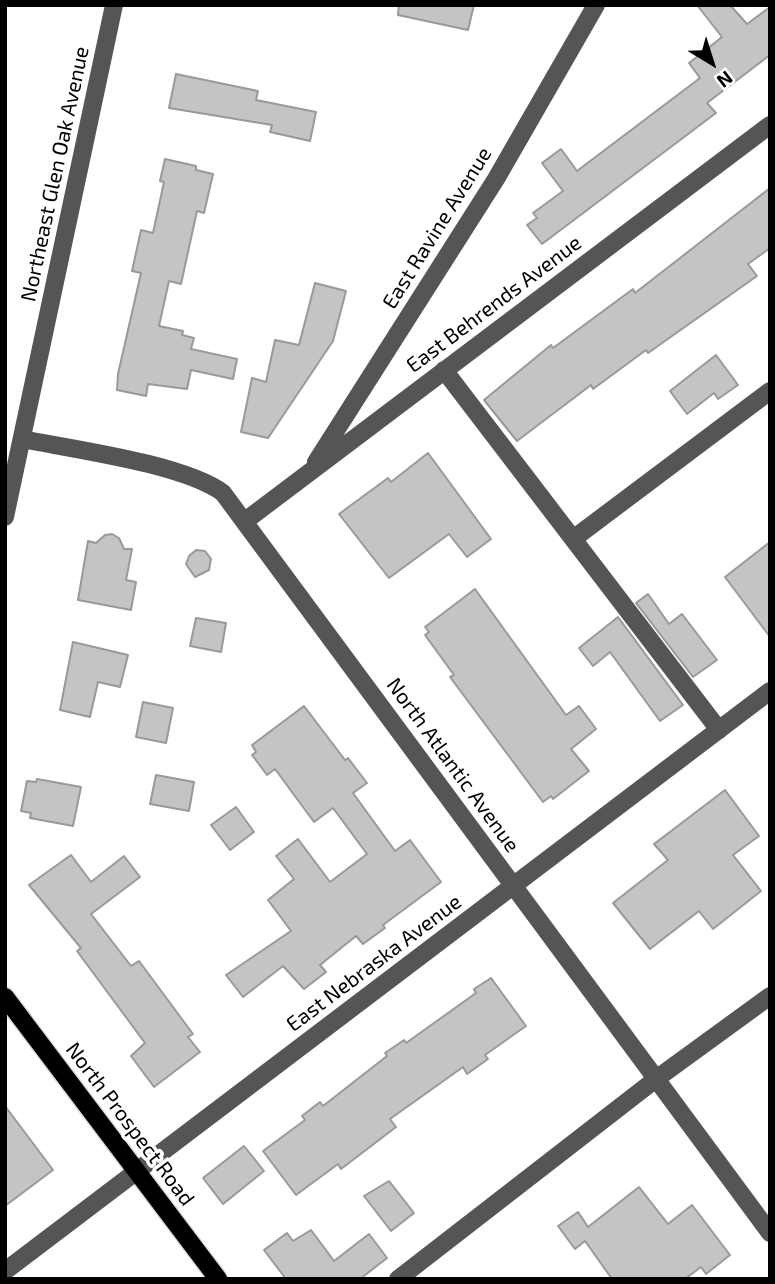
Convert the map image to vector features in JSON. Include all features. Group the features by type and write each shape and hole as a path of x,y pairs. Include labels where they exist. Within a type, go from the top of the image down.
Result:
{"main road":[{"name":"North Prospect Road","path":"5,997 218,1279"}],"street":[{"name":"Northeast Glen Oak Avenue","path":"5,517 114,5"},
{"name":"East Ravine Avenue","path":"311,471 496,179 596,5"},
{"name":"East Behrends Avenue","path":"245,521 770,125"},
{"path":"444,370 719,730"},
{"path":"573,539 770,391"},
{"name":"North Atlantic Avenue","path":"22,439 121,459 206,482 223,493 770,1233"},
{"name":"East Nebraska Avenue","path":"5,1270 770,691"},
{"path":"398,1279 656,1079 770,996"}],"building":[{"path":"399,5 474,5 468,30 398,15"},
{"path":"697,5 730,5 747,24 770,7 770,55 707,103 716,113 542,244 527,225 537,218 533,213 563,191 542,163 561,149 577,171 700,78 689,63 722,37"},
{"path":"176,74 258,91 256,100 316,112 310,141 270,132 272,125 169,108"},
{"path":"165,159 196,166 196,170 213,174 204,213 197,211 181,284 169,281 159,326 183,331 182,335 194,338 191,349 237,359 233,379 191,370 187,389 148,384 146,396 117,390 118,374 141,273 132,271 141,230 153,233 164,182 160,181"},
{"path":"770,188 770,248 748,264 757,276 648,353 646,350 593,389 591,385 517,441 484,400 551,345 553,348 633,289 635,293"},
{"path":"315,283 346,291 333,341 268,438 241,432 252,378 266,382 275,340 299,345"},
{"path":"716,355 738,385 718,399 714,393 687,414 670,391"},
{"path":"428,453 491,539 467,557 449,534 389,578 339,514 388,478 391,482"},
{"path":"112,534 119,538 124,549 132,549 126,580 136,582 131,610 78,600 88,541 96,543 105,535"},
{"path":"770,542 770,637 725,577"},
{"path":"196,550 205,551 211,559 209,570 195,577 186,564 189,556"},
{"path":"475,589 566,715 579,706 596,729 571,749 589,771 553,799 551,796 543,802 450,677 454,675 425,635 429,632 425,627"},
{"path":"648,594 669,624 682,614 717,660 693,677 636,603"},
{"path":"618,617 683,705 660,721 610,652 593,666 579,648"},
{"path":"196,618 226,623 221,652 190,646"},
{"path":"73,642 128,655 120,687 98,682 90,717 60,710"},
{"path":"143,702 173,708 166,743 136,737"},
{"path":"304,706 345,760 348,758 367,783 353,793 395,851 410,840 441,882 383,925 385,928 363,944 356,936 320,965 326,972 304,989 283,966 243,997 226,975 291,931 268,900 294,879 276,856 298,839 330,882 367,854 333,808 314,822 275,769 267,775 252,755 256,752 252,745"},
{"path":"156,775 194,782 189,811 150,804"},
{"path":"37,779 81,787 73,826 30,818 31,813 21,811 27,781 36,782"},
{"path":"725,790 759,836 733,855 761,891 713,929 699,911 650,949 613,903 668,860 654,844"},
{"path":"236,807 254,832 230,850 211,825"},
{"path":"71,855 91,882 124,856 140,877 91,914 131,966 139,961 193,1034 188,1037 200,1052 154,1087 131,1056 145,1043 77,951 81,948 29,885"},
{"path":"491,978 526,1026 485,1055 488,1059 467,1074 463,1067 390,1119 396,1127 341,1169 338,1164 296,1195 263,1151 305,1120 302,1116 320,1102 323,1106 387,1056 385,1053 404,1040 406,1043 476,993 474,989"},
{"path":"5,1106 53,1170 5,1206"},
{"path":"244,1146 264,1171 223,1204 203,1178"},
{"path":"389,1181 414,1213 391,1231 364,1196"},
{"path":"639,1187 668,1224 692,1205 730,1255 706,1274 701,1267 685,1279 612,1279 585,1241 575,1249 558,1226 578,1212 588,1227"},
{"path":"311,1230 334,1261 369,1234 387,1258 360,1279 286,1279 264,1250 287,1233 293,1241"}]}
